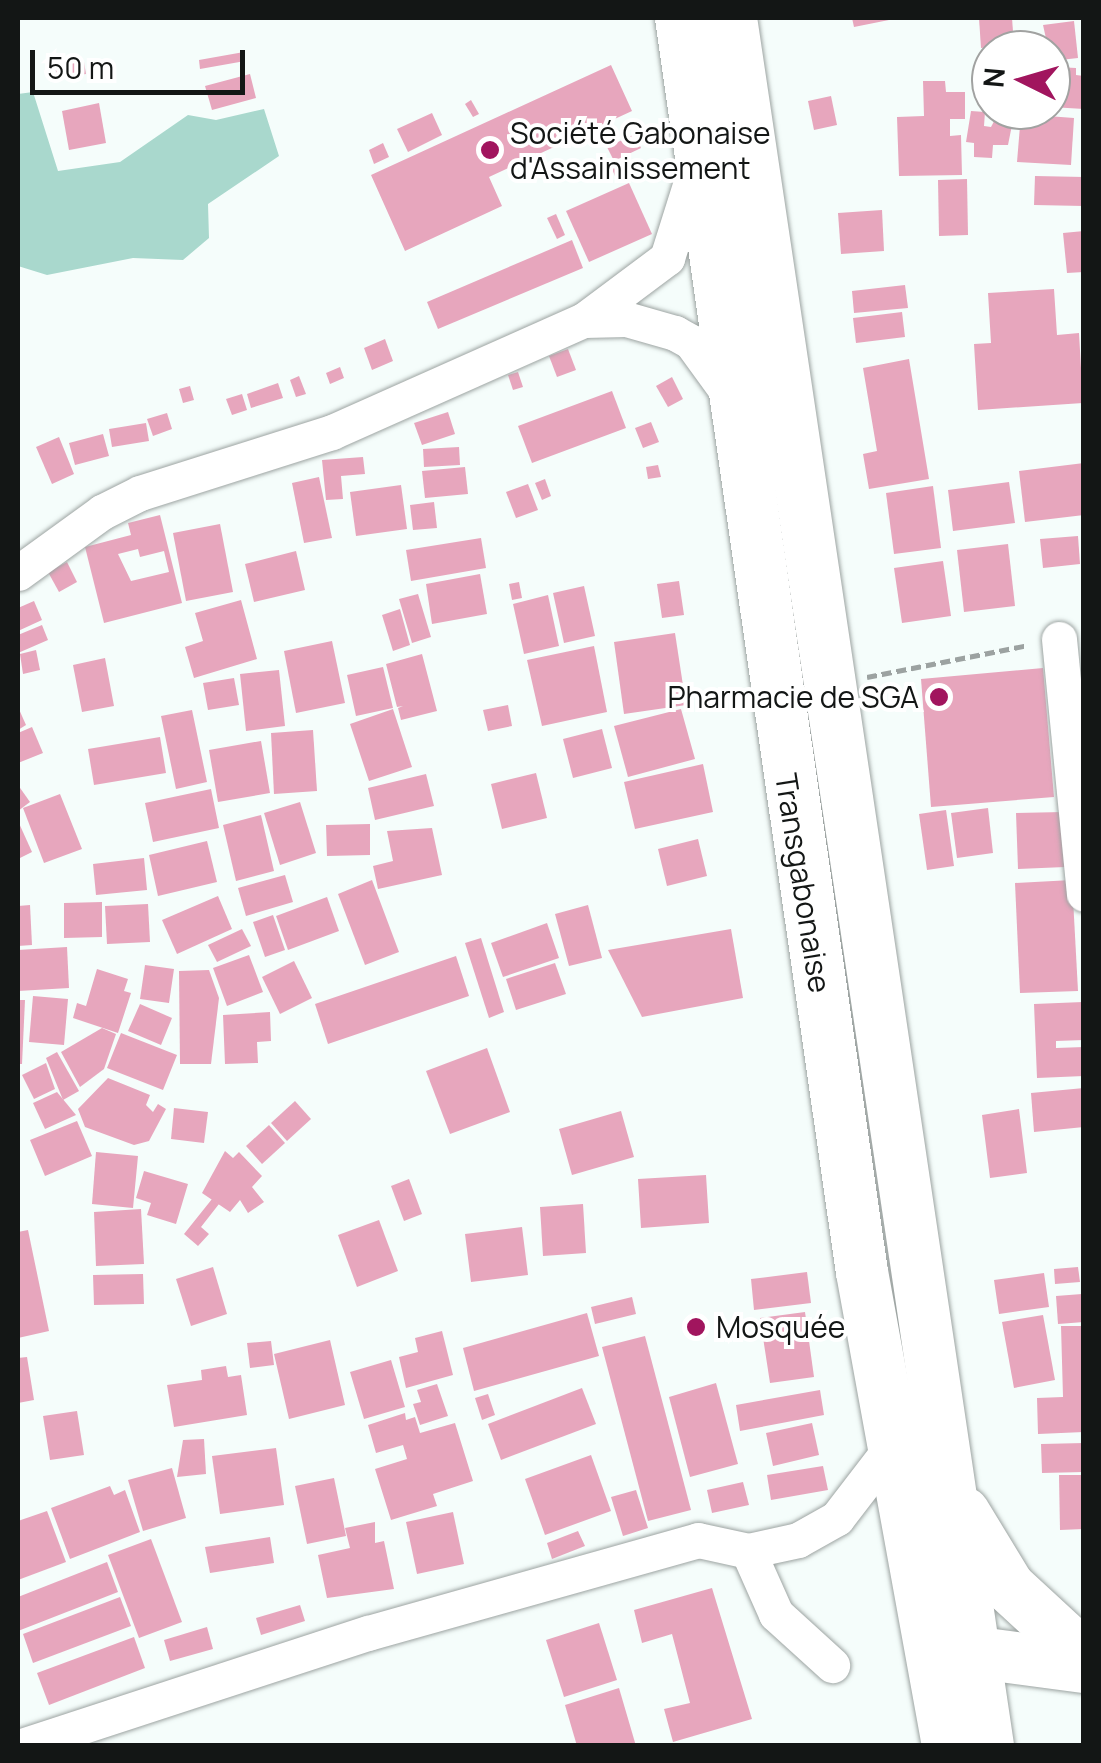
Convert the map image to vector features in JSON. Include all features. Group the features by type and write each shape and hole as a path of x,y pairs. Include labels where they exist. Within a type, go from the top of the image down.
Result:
{"highway":[{"name":"Transgabonaise","path":"681,18 698,158 890,1449 954,1670 988,1746"},
{"name":"Transgabonaise","path":"732,18 953,1496 954,1670 948,1746"},
{"path":"953,1496 1009,1587 1084,1656"},
{"path":"954,1670 1084,1667"},
{"path":"954,1670 1084,1703"}],"street":[{"path":"18,572 86,522 140,494 332,432 584,320 667,258 698,158"},
{"path":"584,320 626,320 692,342 737,405"},
{"path":"1059,639 1084,894"},
{"path":"22,1746 368,1633 698,1540 748,1551 798,1540 837,1518 890,1449"},
{"path":"748,1551 776,1614 832,1665"}],"path":[{"path":"830,684 1059,639"}],"green space":[{"path":"33,92 58,171 120,162 188,115 216,120 264,109 279,156 208,204 209,238 183,260 133,258 47,275 18,266 18,94"}],"building":[{"path":"852,18 894,18 894,19 854,27"},
{"path":"979,18 1012,18 1013,30 980,30"},
{"path":"1074,21 1078,58 1071,59 1071,30 1044,30 1043,25"},
{"path":"244,52 245,61 200,69 199,60"},
{"path":"84,62 86,74 57,78 55,65"},
{"path":"611,65 632,111 489,177 502,206 405,251 371,175"},
{"path":"1071,68 1076,68 1076,75 1084,76 1084,109 1071,108"},
{"path":"250,74 256,98 212,110 205,86"},
{"path":"923,81 945,81 946,92 965,92 965,119 950,119 950,136 961,135 962,175 899,176 897,117 924,116"},
{"path":"831,96 837,125 814,130 808,101"},
{"path":"471,100 479,114 473,117 465,104"},
{"path":"99,103 106,143 69,150 62,111"},
{"path":"971,111 971,130 1011,130 1008,145 993,145 992,158 974,157 974,143 966,142"},
{"path":"432,113 442,135 408,152 397,129"},
{"path":"1074,118 1071,165 1017,162 1020,130 1071,130"},
{"path":"635,134 641,148 614,161 607,147"},
{"path":"383,143 389,157 374,164 369,150"},
{"path":"620,165 625,177 617,181 612,169"},
{"path":"1035,176 1084,177 1084,206 1034,205"},
{"path":"967,179 968,235 939,236 938,180"},
{"path":"629,183 652,234 589,262 566,211"},
{"path":"882,210 884,251 841,254 838,213"},
{"path":"556,214 565,235 557,239 547,218"},
{"path":"1084,231 1084,272 1067,273 1063,233"},
{"path":"572,240 583,268 438,329 427,302"},
{"path":"905,285 908,308 854,313 852,291"},
{"path":"1054,289 1057,335 1079,333 1083,403 978,410 974,344 991,343 988,293"},
{"path":"902,312 905,337 856,343 853,318"},
{"path":"385,339 393,361 372,370 364,348"},
{"path":"568,349 576,370 557,377 549,356"},
{"path":"909,359 929,479 869,489 863,454 877,451 863,368"},
{"path":"340,367 344,378 330,384 326,373"},
{"path":"518,372 523,387 513,390 508,375"},
{"path":"299,376 306,394 296,397 290,380"},
{"path":"672,377 683,399 668,407 656,386"},
{"path":"278,383 283,398 251,408 247,394"},
{"path":"190,386 194,400 183,403 179,389"},
{"path":"612,391 626,428 532,463 518,426"},
{"path":"242,394 247,410 232,415 226,399"},
{"path":"448,412 455,434 422,445 414,423"},
{"path":"167,413 172,429 153,436 147,419"},
{"path":"651,422 659,442 643,448 635,428"},
{"path":"146,423 149,441 112,447 109,429"},
{"path":"103,434 109,456 75,465 69,443"},
{"path":"59,437 74,474 52,484 36,447"},
{"path":"459,447 460,465 424,467 423,449"},
{"path":"363,457 365,474 341,476 343,499 326,500 322,460"},
{"path":"1084,463 1084,515 1025,522 1019,471"},
{"path":"658,465 661,477 648,479 646,467"},
{"path":"465,467 468,494 425,498 422,471"},
{"path":"319,477 332,538 304,543 292,483"},
{"path":"545,479 551,496 542,500 535,483"},
{"path":"1009,482 1015,523 953,531 948,490"},
{"path":"528,484 538,510 516,518 506,492"},
{"path":"401,485 407,529 356,536 350,492"},
{"path":"933,486 941,548 894,554 886,493"},
{"path":"434,502 437,528 413,530 410,505"},
{"path":"160,515 182,603 104,623 85,547 131,535 128,523","holes":["138,549 140,557 164,551 169,572 131,581 118,554"]},
{"path":"220,524 233,592 186,601 173,533"},
{"path":"1078,536 1080,564 1043,568 1040,539"},
{"path":"481,538 486,568 411,581 406,550"},
{"path":"1008,544 1015,606 964,612 957,550"},
{"path":"296,551 305,590 254,602 245,564"},
{"path":"943,561 951,616 902,623 894,568"},
{"path":"67,562 77,582 59,592 48,572"},
{"path":"480,574 487,614 432,624 426,584"},
{"path":"679,581 684,615 662,618 657,584"},
{"path":"519,582 522,598 512,600 509,584"},
{"path":"584,586 595,636 564,643 553,593"},
{"path":"418,594 431,637 412,643 399,599"},
{"path":"548,595 559,646 524,654 513,604"},
{"path":"241,600 257,659 194,678 185,647 203,641 195,613"},
{"path":"34,601 42,620 18,631 18,608"},
{"path":"400,609 410,645 393,651 382,615"},
{"path":"42,625 48,640 18,653 18,635"},
{"path":"675,633 686,705 624,714 614,642"},
{"path":"332,641 345,703 296,713 284,651"},
{"path":"594,646 607,712 542,726 527,660"},
{"path":"36,650 40,670 23,674 20,654"},
{"path":"422,654 437,711 401,720 398,708 403,706 397,707 386,664"},
{"path":"105,658 114,706 82,712 73,665"},
{"path":"383,667 393,708 356,716 347,675"},
{"path":"1043,668 1054,797 931,807 921,679"},
{"path":"279,670 285,726 246,731 240,674"},
{"path":"234,678 239,705 208,710 203,683"},
{"path":"508,705 512,726 488,731 483,710"},
{"path":"18,707 26,725 18,730"},
{"path":"393,709 412,767 369,781 350,724"},
{"path":"681,709 695,759 628,777 614,726"},
{"path":"192,710 207,782 176,789 161,716"},
{"path":"32,727 43,753 18,763 18,733"},
{"path":"602,729 612,768 573,778 563,739"},
{"path":"313,730 317,791 274,794 271,733"},
{"path":"160,737 166,773 94,785 88,749"},
{"path":"261,741 270,793 218,802 209,750"},
{"path":"703,764 713,812 635,829 624,782"},
{"path":"536,773 547,818 502,829 491,784"},
{"path":"426,774 434,806 375,820 368,788"},
{"path":"18,785 30,802 18,811"},
{"path":"211,789 219,828 153,842 145,803"},
{"path":"60,794 82,849 44,863 23,808"},
{"path":"300,802 316,853 280,865 264,813"},
{"path":"988,808 993,853 957,858 951,813"},
{"path":"946,810 954,866 927,870 919,814"},
{"path":"1063,812 1065,867 1018,869 1016,813"},
{"path":"261,815 274,871 236,881 223,825"},
{"path":"18,821 32,852 18,859"},
{"path":"370,824 370,855 327,856 326,825"},
{"path":"432,828 442,875 378,889 373,866 393,861 387,831"},
{"path":"698,839 707,876 667,886 658,849"},
{"path":"207,841 217,882 158,896 149,855"},
{"path":"144,858 147,890 96,895 93,864"},
{"path":"285,875 293,902 246,916 238,888"},
{"path":"372,880 399,952 365,965 338,894"},
{"path":"1072,880 1078,991 1020,993 1015,883"},
{"path":"218,896 232,929 177,954 162,920"},
{"path":"327,897 339,931 288,950 276,916"},
{"path":"102,902 102,937 64,938 64,903"},
{"path":"148,904 150,942 107,944 105,906"},
{"path":"30,905 32,945 18,946 18,906"},
{"path":"588,905 602,958 569,966 555,914"},
{"path":"273,915 285,950 265,957 253,922"},
{"path":"547,923 559,958 503,977 491,943"},
{"path":"242,929 251,946 217,962 208,945"},
{"path":"731,929 743,998 642,1017 608,950"},
{"path":"481,938 504,1012 489,1018 465,943"},
{"path":"67,947 69,988 18,991 18,950"},
{"path":"249,955 263,992 227,1006 213,968"},
{"path":"456,956 469,996 328,1044 315,1004"},
{"path":"294,961 312,998 280,1014 262,977"},
{"path":"555,963 566,994 516,1010 506,979"},
{"path":"145,965 174,969 169,1003 140,999"},
{"path":"97,969 128,979 124,991 131,993 118,1033 73,1018 77,1003 86,1006"},
{"path":"209,970 219,998 211,1064 180,1064 179,971"},
{"path":"33,996 68,999 64,1045 29,1042"},
{"path":"18,1000 25,1000 22,1064 18,1064"},
{"path":"1083,1002 1084,1040 1056,1041 1056,1048 1084,1047 1084,1076 1037,1078 1034,1004"},
{"path":"140,1004 172,1018 161,1045 128,1031"},
{"path":"270,1012 271,1041 257,1042 258,1063 225,1064 223,1015"},
{"path":"102,1028 116,1034 104,1069 80,1087 61,1052"},
{"path":"121,1033 177,1055 163,1090 107,1068"},
{"path":"487,1048 510,1112 450,1134 426,1071"},
{"path":"57,1052 79,1091 63,1100 46,1058"},
{"path":"46,1063 55,1089 34,1099 22,1075"},
{"path":"108,1078 150,1095 146,1105 153,1112 158,1104 166,1109 149,1141 134,1145 85,1127 78,1109"},
{"path":"1084,1088 1084,1127 1034,1132 1031,1093"},
{"path":"57,1092 76,1115 45,1129 33,1103"},
{"path":"295,1101 311,1119 287,1141 271,1123"},
{"path":"174,1108 208,1112 204,1143 171,1139"},
{"path":"1019,1109 1027,1173 990,1178 982,1115"},
{"path":"621,1111 634,1157 572,1175 559,1129"},
{"path":"77,1121 92,1156 45,1176 30,1140"},
{"path":"269,1125 285,1143 262,1164 246,1146"},
{"path":"225,1151 233,1158 239,1152 262,1176 252,1187 264,1202 248,1213 240,1200 230,1212 202,1193"},
{"path":"96,1152 138,1156 133,1208 92,1204"},
{"path":"144,1171 188,1184 176,1224 147,1215 151,1203 136,1198"},
{"path":"706,1175 709,1223 641,1228 638,1179"},
{"path":"409,1179 422,1214 404,1221 391,1186"},
{"path":"212,1199 219,1204 201,1227 209,1234 198,1246 184,1234"},
{"path":"583,1204 586,1253 543,1256 540,1207"},
{"path":"141,1209 144,1264 96,1266 94,1212"},
{"path":"379,1220 398,1271 357,1287 338,1235"},
{"path":"522,1227 528,1275 471,1282 465,1234"},
{"path":"28,1230 49,1331 18,1338 18,1232"},
{"path":"213,1267 227,1314 191,1326 176,1279"},
{"path":"1078,1267 1080,1282 1055,1284 1054,1269"},
{"path":"807,1272 811,1303 754,1310 751,1279"},
{"path":"1044,1273 1049,1307 999,1314 994,1280"},
{"path":"143,1274 144,1304 94,1305 93,1275"},
{"path":"1082,1294 1084,1322 1058,1324 1056,1296"},
{"path":"632,1297 636,1314 595,1324 591,1307"},
{"path":"805,1312 814,1377 770,1383 760,1318"},
{"path":"587,1313 599,1356 474,1391 463,1348"},
{"path":"1043,1315 1055,1380 1014,1388 1002,1322"},
{"path":"1061,1326 1084,1326 1084,1432 1038,1434 1037,1398 1063,1397"},
{"path":"442,1331 453,1375 406,1388 399,1357 418,1352 415,1338"},
{"path":"645,1336 691,1510 648,1521 602,1347"},
{"path":"330,1340 345,1405 289,1419 274,1354"},
{"path":"271,1341 274,1365 250,1368 247,1343"},
{"path":"27,1357 34,1400 18,1403 18,1358"},
{"path":"391,1360 405,1407 364,1419 350,1372"},
{"path":"226,1366 228,1377 241,1375 247,1415 174,1427 167,1385 202,1380 201,1370"},
{"path":"716,1383 738,1464 690,1477 669,1397"},
{"path":"437,1384 448,1416 420,1425 413,1404 421,1402 417,1390"},
{"path":"582,1388 596,1424 501,1460 488,1424"},
{"path":"820,1390 824,1415 740,1431 736,1405"},
{"path":"488,1394 495,1415 482,1420 475,1398"},
{"path":"77,1411 84,1455 50,1460 43,1416"},
{"path":"405,1413 406,1420 415,1417 420,1433 455,1423 473,1481 433,1494 437,1506 391,1520 375,1469 407,1459 403,1445 376,1453 368,1425"},
{"path":"812,1423 819,1455 773,1466 766,1433"},
{"path":"204,1439 206,1474 177,1477 183,1440"},
{"path":"1084,1443 1084,1472 1042,1473 1041,1444"},
{"path":"276,1448 284,1505 220,1514 212,1456"},
{"path":"591,1455 611,1511 545,1535 525,1479"},
{"path":"823,1466 828,1490 771,1500 767,1475"},
{"path":"172,1468 186,1518 143,1531 128,1480"},
{"path":"1059,1475 1084,1475 1084,1529 1060,1530"},
{"path":"334,1478 346,1536 307,1544 295,1486"},
{"path":"743,1482 749,1505 712,1513 707,1490"},
{"path":"110,1486 114,1495 125,1490 140,1532 70,1559 51,1508"},
{"path":"636,1490 648,1528 623,1536 611,1497"},
{"path":"47,1511 66,1562 18,1580 18,1521"},
{"path":"453,1512 464,1564 417,1574 406,1522"},
{"path":"375,1522 375,1543 384,1541 394,1589 327,1598 318,1555 350,1548 345,1528"},
{"path":"578,1531 585,1546 552,1559 547,1543"},
{"path":"270,1537 274,1563 210,1573 205,1547"},
{"path":"151,1539 182,1622 139,1638 108,1555"},
{"path":"107,1562 118,1592 18,1631 18,1597"},
{"path":"712,1588 752,1719 673,1742 664,1709 690,1703 672,1634 642,1643 634,1610"},
{"path":"120,1597 131,1626 33,1663 23,1634"},
{"path":"300,1605 305,1621 261,1635 256,1618"},
{"path":"599,1623 617,1680 564,1697 546,1640"},
{"path":"207,1627 213,1649 170,1661 164,1640"},
{"path":"134,1637 145,1668 49,1705 37,1673"},
{"path":"619,1688 636,1746 577,1746 565,1705"}],"place":[{"name":"Société Gabonaise d'Assainissement","path":"490,150"},
{"name":"Pharmacie de SGA","path":"939,697"},
{"name":"Mosquée","path":"696,1327"}]}
